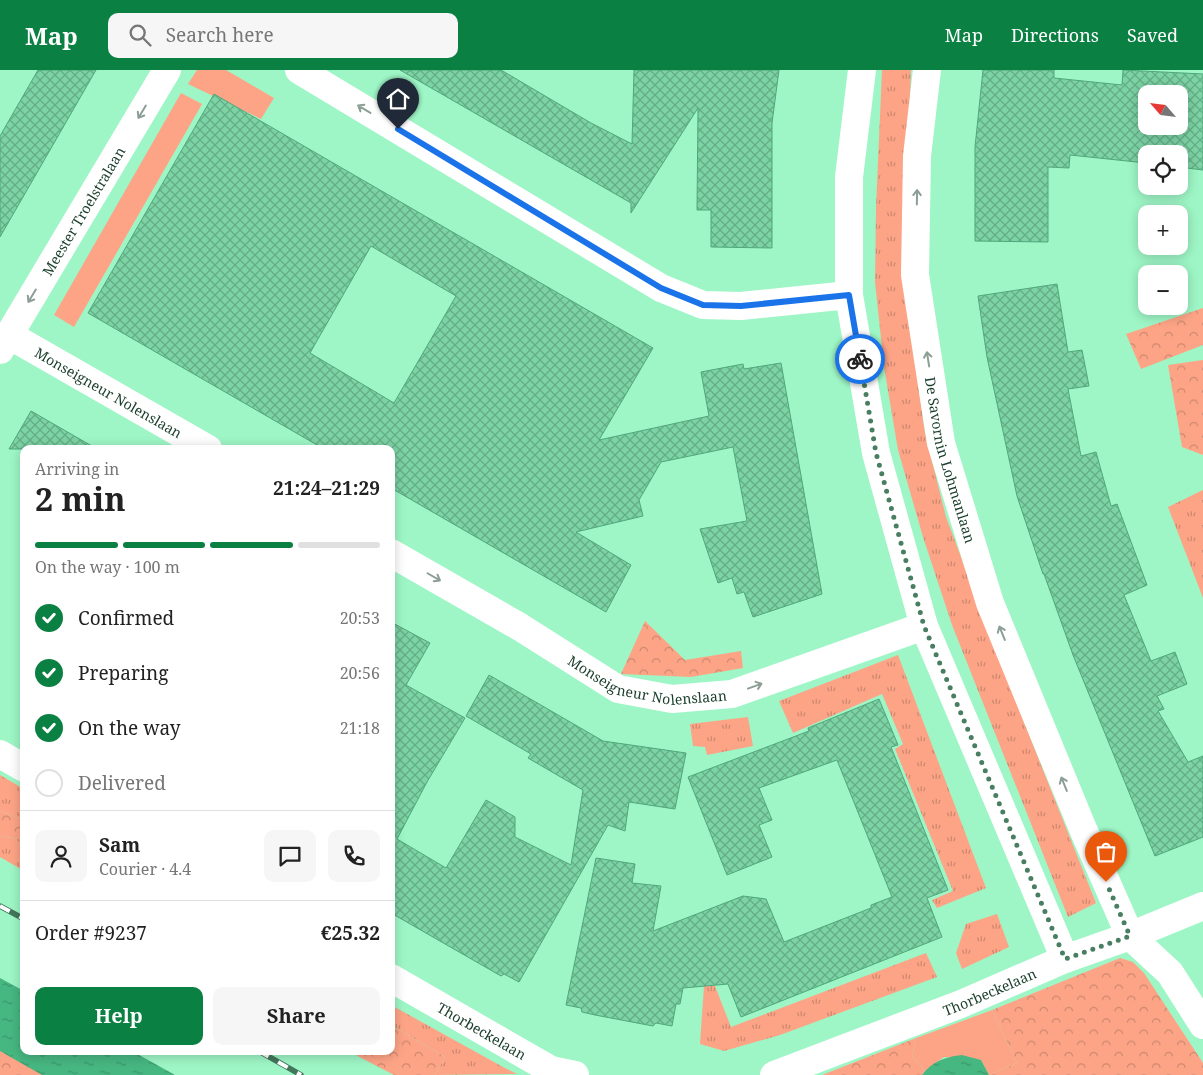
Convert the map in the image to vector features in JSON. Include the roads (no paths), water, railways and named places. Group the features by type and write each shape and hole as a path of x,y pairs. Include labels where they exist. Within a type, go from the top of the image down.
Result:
{"street":[{"name":"Meester Troelstralaan","path":"4,343 167,70"},
{"path":"299,70 661,288 703,305 741,306 849,295"},
{"path":"862,70 849,177 849,295 876,453 924,626 1065,959"},
{"name":"De Savornin Lohmanlaan","path":"927,70 917,156 915,275 941,444 990,604 1082,829 1130,936"},
{"name":"Monseigneur Nolenslaan","path":"4,343 200,445"},
{"name":"Monseigneur Nolenslaan","path":"395,555 520,627 618,690 672,699 732,694 924,626"},
{"path":"0,754 20,766"},
{"name":"Thorbeckelaan","path":"774,1075 961,1004 1065,959 1130,936 1203,906"},
{"path":"1130,936 1170,973 1203,1025"},
{"name":"Thorbeckelaan","path":"395,980 551,1070 575,1075"}],"water":[{"path":"0,978 20,989 20,1055 139,1055 175,1075 42,1075 0,1051"},
{"path":"962,1055 981,1060 989,1075 922,1075 930,1066 940,1060"}],"railway":[{"path":"0,906 20,917"},
{"path":"266,1055 301,1075"}]}
